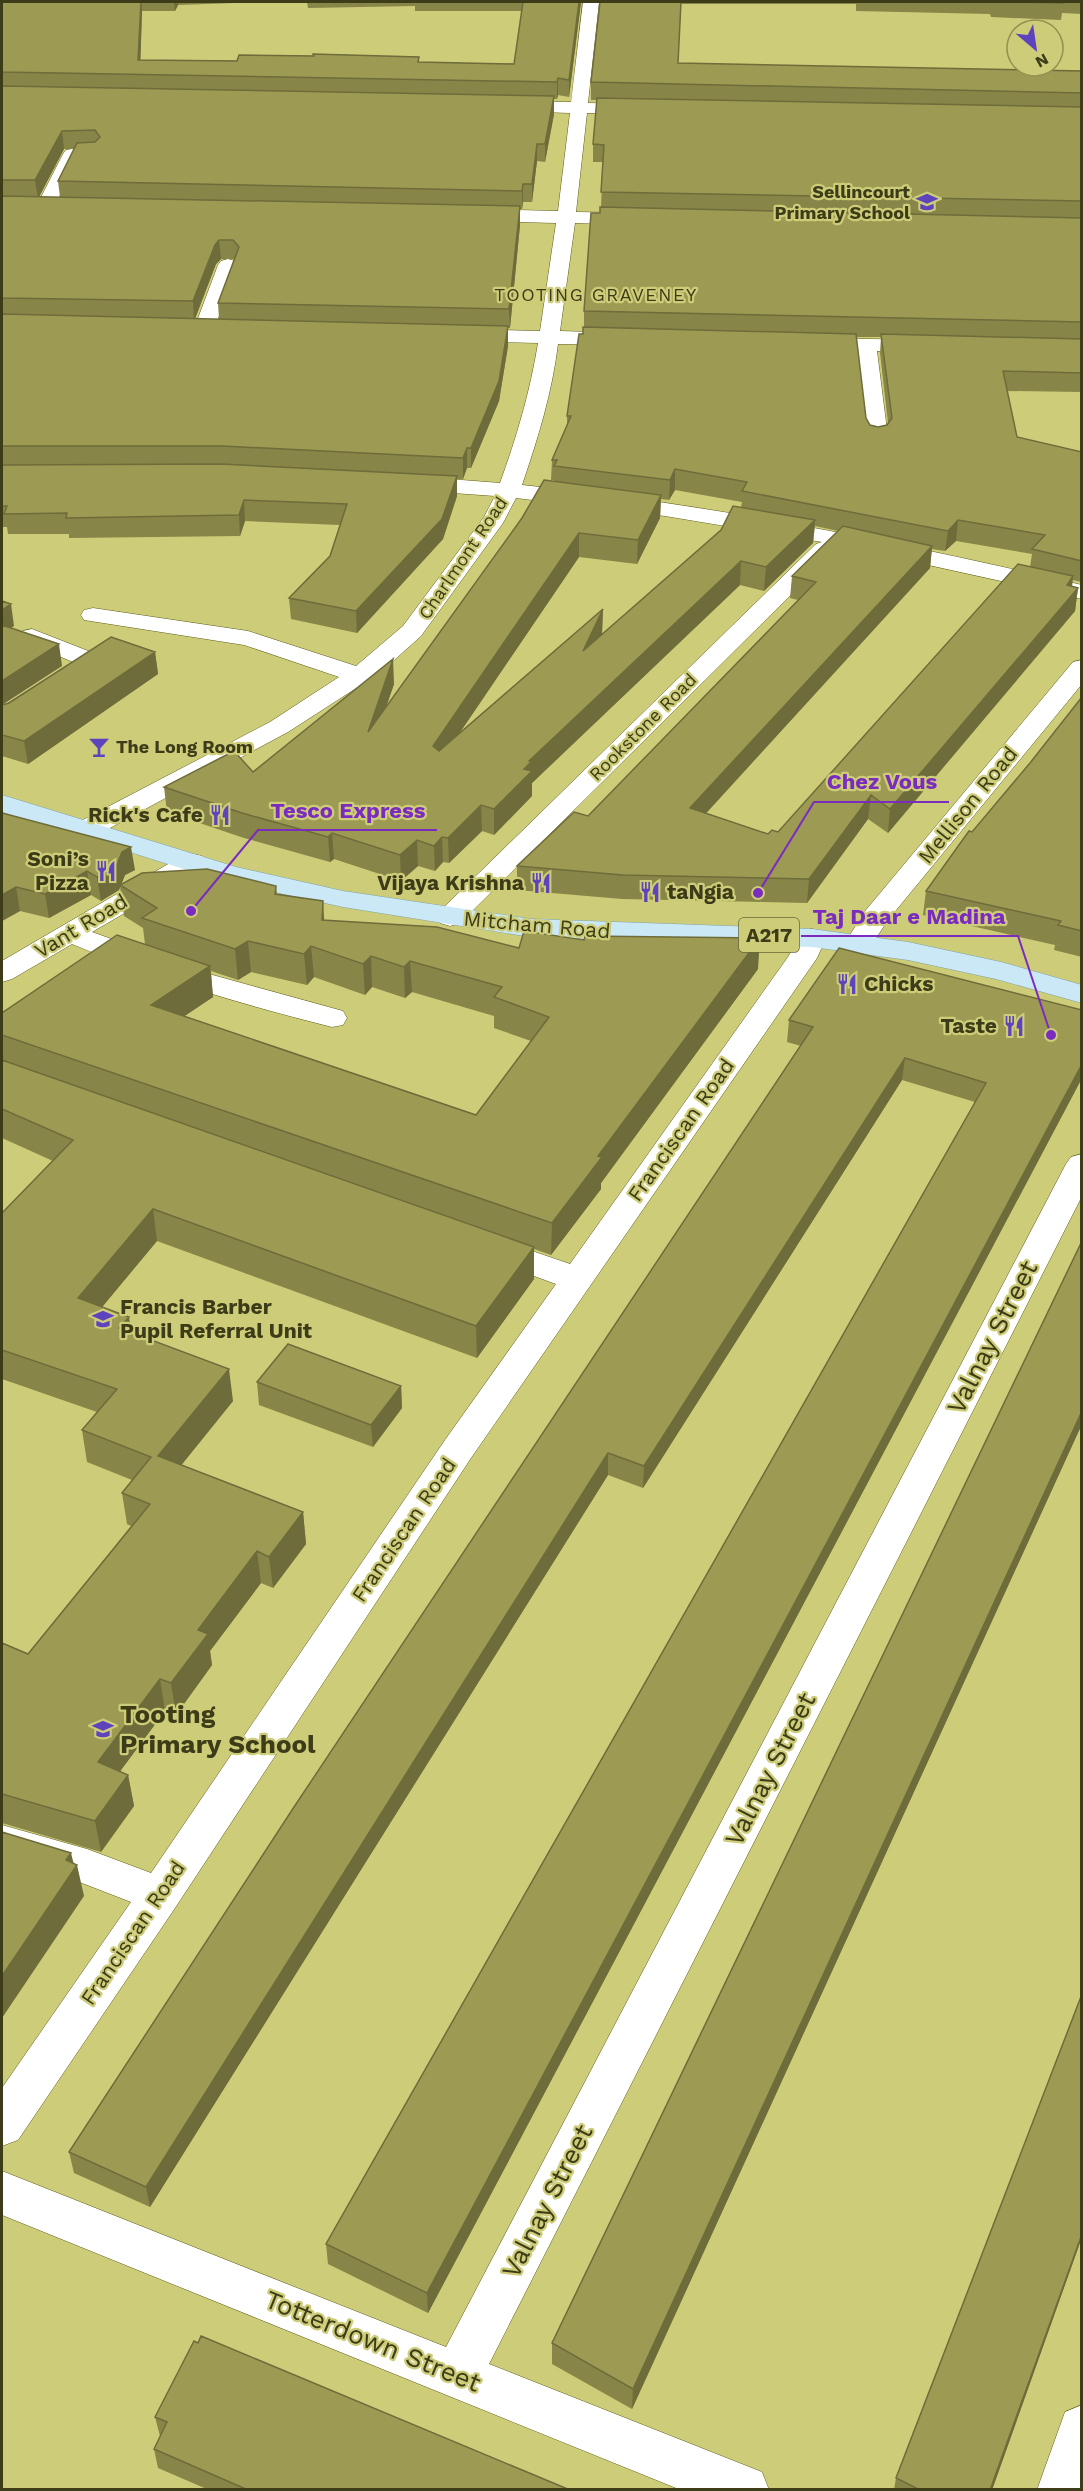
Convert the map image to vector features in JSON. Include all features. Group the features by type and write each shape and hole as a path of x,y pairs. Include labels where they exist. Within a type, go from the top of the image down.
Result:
{"main road":[{"name":"Mitcham Road","path":"2,803 230,874 343,898 450,917 531,928 812,938 909,951 1001,971 1082,994"}],"street":[{"name":"Charlmont Road","path":"87,829 279,727 360,675 412,631 489,526 509,490 531,427 542,385 566,217 591,2"},
{"path":"498,106 659,109"},
{"path":"45,207 72,154 91,154"},
{"path":"23,206 65,207"},
{"path":"450,215 654,219"},
{"path":"204,329 228,265"},
{"path":"183,329 227,330"},
{"path":"447,335 641,339"},
{"path":"795,343 950,347"},
{"path":"866,345 877,438"},
{"path":"393,482 509,490 702,514 836,537 958,562 1082,592"},
{"name":"Rookstone Road","path":"450,917 836,537"},
{"path":"93,615 248,638 360,675"},
{"path":"2,717 92,661 32,636"},
{"name":"Mellison Road","path":"858,944 876,916 1082,667"},
{"name":"Vant Road","path":"2,973 192,862"},
{"path":"69,933 149,966 192,980 332,1018"},
{"name":"Franciscan Road","path":"2,2125 160,1894 458,1449 802,958 812,938"},
{"name":"Valnay Street","path":"458,2374 1082,1164"},
{"path":"468,1239 577,1279"},
{"path":"2,1842 87,1868 160,1894"},
{"name":"Totterdown Street","path":"2,2193 744,2490"},
{"path":"1062,2490 1082,2429"}],"building":[{"path":"2,2 141,2 138,60 237,61 239,55 314,56 313,54 419,57 418,62 514,64 523,2 579,2 569,80 558,78 557,82 2,72"},
{"path":"600,2 681,2 678,63 1005,69 1005,78 1065,78 1065,71 1082,71 1082,93 591,82"},
{"path":"1017,2 1063,2 1063,3"},
{"path":"2,86 554,96 545,144 537,144 532,184 523,184 522,191 58,181 77,143 95,142 100,137 95,130 62,131 35,180 2,180"},
{"path":"597,98 1082,107 1082,201 601,192 604,145 593,144"},
{"path":"2,196 520,206 509,309 218,303 239,247 233,240 219,240 215,245 193,301 2,298"},
{"path":"600,207 1082,218 1082,322 584,311 591,213 600,213"},
{"path":"2,314 508,326 499,381 471,448 467,448 463,458 222,446 2,446"},
{"path":"583,327 856,334 866,418 870,425 878,427 887,425 892,418 881,334 1082,339 1082,373 1003,371 1017,437 1082,452 1082,561 1032,549 1045,535 958,520 948,531 742,491 747,482 675,469 670,480 554,466 557,460 552,460 571,416 567,416 579,334 583,334"},
{"path":"222,464 457,476 442,519 356,611 289,598 330,556 347,504 244,500 239,515 66,518 67,513 4,514 7,506 2,506 2,465"},
{"path":"544,480 661,495 638,540 579,533 433,746 439,751 603,609 583,651 721,530 733,506 815,520 766,567 741,561 529,761 531,762 524,769 532,771 494,809 481,805 448,838 442,837 434,846 417,840 400,855 332,833 328,837 242,813 164,787 234,751 253,772 393,659 368,732 522,518"},
{"path":"843,526 932,546 690,808 768,834 772,830 778,832 1018,564 1073,576 1067,585 1078,588 890,809 871,795 809,879 623,875 517,866 574,812 588,816 816,582 792,576"},
{"path":"2,601 11,604 2,610"},
{"path":"2,625 59,644 2,681"},
{"path":"111,637 155,652 24,741 2,735 2,705 9,703"},
{"path":"1082,697 1082,931 1058,925 1061,921 926,891 969,831 972,832"},
{"path":"2,813 131,847 122,852 116,867 97,877 87,871 45,894 16,887 2,895"},
{"path":"207,869 276,886 275,894 323,901 322,920 437,927 519,948 524,931 584,940 585,936 760,938 598,1156 602,1157 552,1223 2,1035 2,1013 117,935 210,966 151,1005 476,1115 549,1017 494,997 502,987 410,961 404,967 371,956 363,964 311,946 304,954 248,941 235,949 142,918 157,908 120,885 142,873"},
{"path":"839,948 1082,1010 1082,1064 427,2293 326,2244 986,1083 905,1058 644,1466 608,1453 146,2187 69,2152 294,1807 813,1027 789,1020"},
{"path":"2,1060 534,1247 476,1326 153,1209 78,1298 129,1317 119,1328 229,1369 158,1456 303,1512 269,1557 257,1551 198,1630 208,1634 171,1683 160,1679 98,1762 128,1775 95,1821 2,1794 2,1643 28,1654 150,1504 122,1493 151,1457 82,1430 117,1389 2,1350 2,1213 73,1140 2,1109"},
{"path":"1082,1241 1082,1411 633,2389 552,2343"},
{"path":"288,1344 401,1386 371,1425 257,1382"},
{"path":"2,1832 71,1853 66,1860 77,1865 2,1976"},
{"path":"1082,1994 1082,2234 990,2490 920,2490 896,2478"},
{"path":"201,2336 570,2490 248,2490 154,2449 167,2422 155,2417 194,2341 198,2343"}],"place":[{"name":"Sellincourt Primary School","path":"927,202"},
{"name":"The Long Room","path":"99,747"},
{"name":"Rick's Cafe","path":"220,815"},
{"name":"Soni’s Pizza","path":"106,871"},
{"name":"Vijaya Krishna","path":"541,883"},
{"name":"taNgia","path":"650,892"},
{"name":"Chez Vous","path":"758,893"},
{"name":"Tesco Express","path":"191,911"},
{"name":"Chicks","path":"847,984"},
{"name":"Taste","path":"1014,1026"},
{"name":"Taj Daar e Madina","path":"1051,1035"},
{"name":"Francis Barber Pupil Referral Unit","path":"103,1319"},
{"name":"Tooting Primary School","path":"103,1729"}],"district":[{"name":"TOOTING GRAVENEY","path":"596,295"}]}
